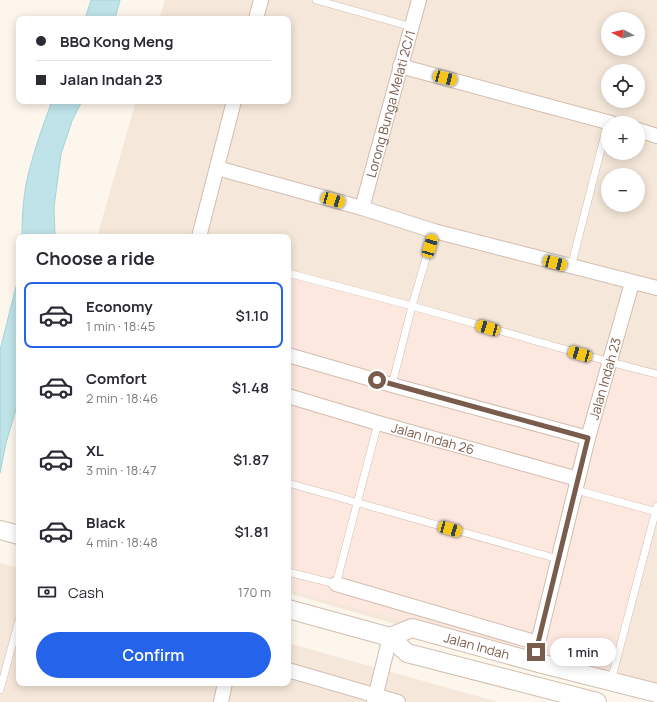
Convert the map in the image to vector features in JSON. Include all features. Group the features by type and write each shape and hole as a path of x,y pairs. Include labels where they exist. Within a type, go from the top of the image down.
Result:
{"street":[{"path":"257,16 261,0"},
{"name":"Lorong Bunga Melati 2C/1","path":"362,208 419,0"},
{"path":"400,66 601,121"},
{"path":"200,234 233,104"},
{"path":"645,132 657,136"},
{"path":"217,168 362,208 434,230 570,267 657,288"},
{"name":"Jalan Indah 23","path":"535,662 538,643 588,438 632,283"},
{"path":"291,356 588,438"},
{"name":"Jalan Indah 26","path":"291,397 577,485"},
{"path":"0,530 16,534"},
{"path":"336,584 538,643"},
{"name":"Jalan Indah","path":"291,610 390,637 407,653 597,702"},
{"name":"Jalan Indah","path":"390,637 412,628 535,662 657,693"},
{"path":"375,699 390,637"},
{"path":"291,671 375,699 398,702"},
{"path":"221,702 224,686"}],"lane":[{"path":"316,0 412,26"},
{"path":"570,267 601,155"},
{"path":"392,385 412,306 434,230"},
{"path":"291,274 657,374"},
{"path":"291,573 336,584 378,423"},
{"path":"291,484 558,559"},
{"path":"577,485 657,510 611,681"},
{"path":"0,690 16,631"}],"shaded area":[{"path":"165,0 657,0 657,700 291,594 291,234 98,234 135,104 291,104 291,16 160,16"},
{"path":"291,273 657,372 657,510 614,677 291,591"},
{"path":"0,563 16,567 16,686 291,686 291,644 498,702 0,702"}],"water":[{"path":"91,0 120,0 116,16 86,16"},
{"path":"51,104 80,104 72,121 61,154 54,207 55,234 22,234 26,184"},
{"path":"16,287 16,409 6,443 0,473 0,350"}],"route":[{"path":"377,380 588,438 536,652"}]}
